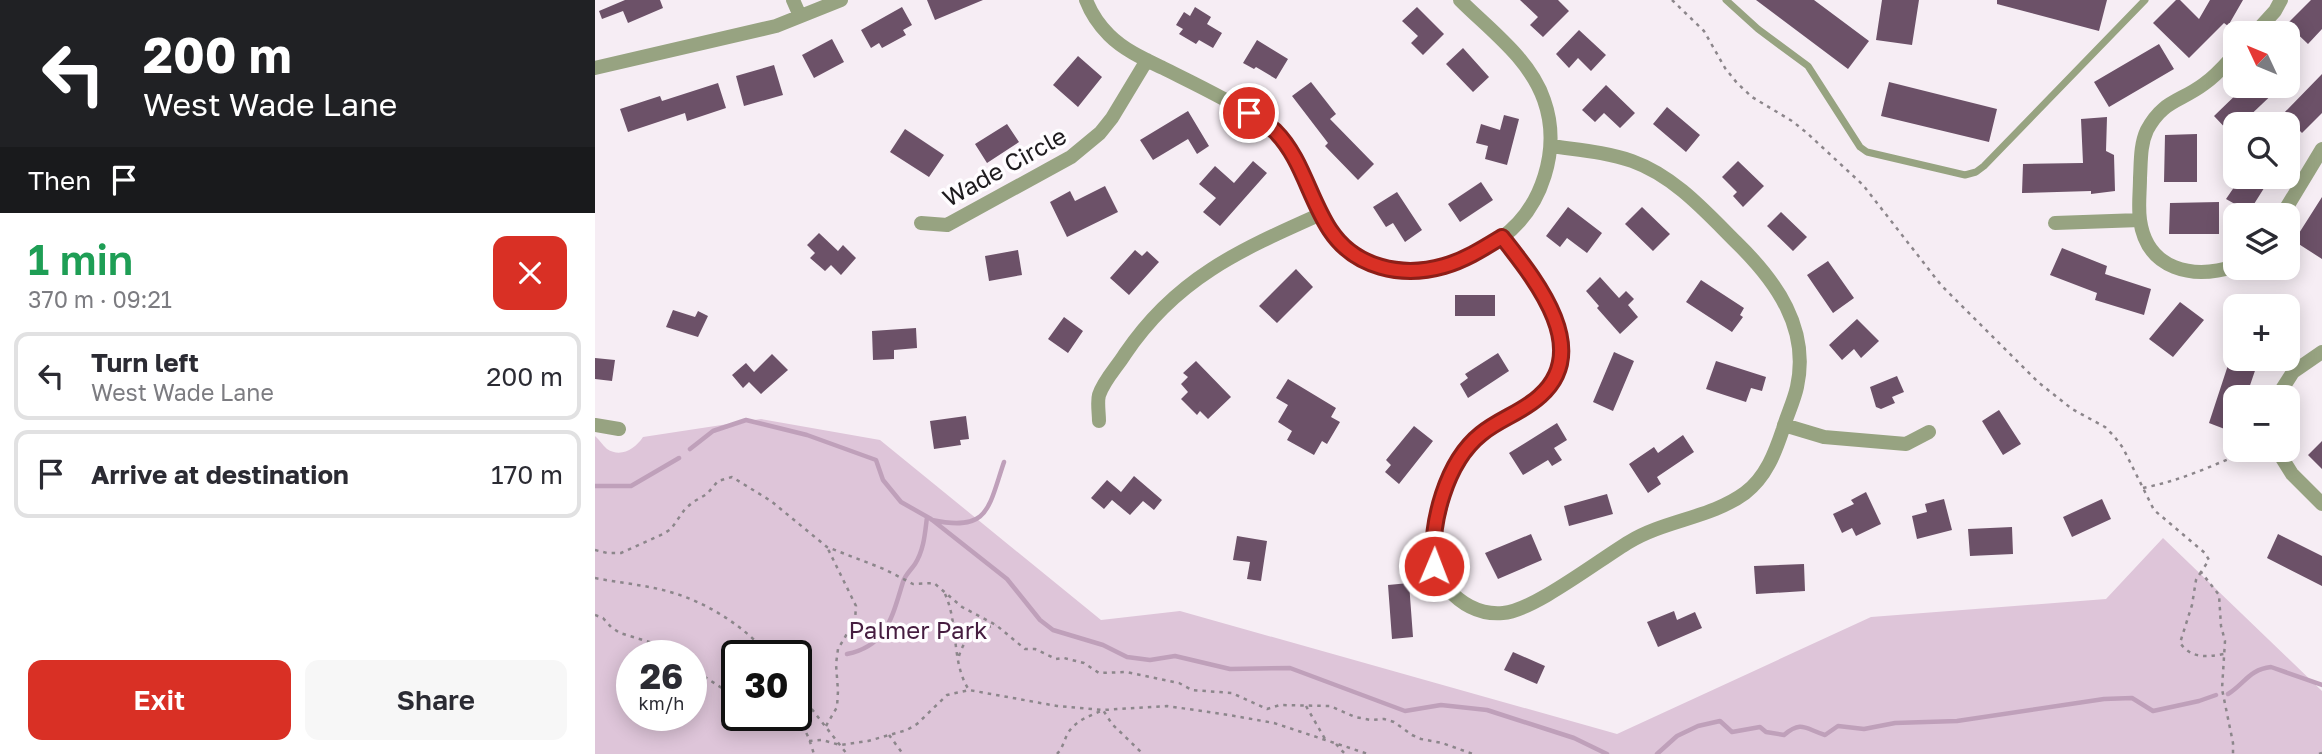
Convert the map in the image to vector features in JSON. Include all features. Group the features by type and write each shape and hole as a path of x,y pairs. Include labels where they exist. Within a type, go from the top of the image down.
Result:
{"street":[{"path":"793,0 800,16"},
{"path":"595,68 776,26 841,0"},
{"path":"1086,0 1099,25 1123,47 1237,106 1274,130 1294,157 1330,230 1347,250 1370,264 1404,271 1445,266 1502,237 1534,200 1548,166 1551,146 1548,115 1542,94 1514,52 1460,0"},
{"path":"2266,21 2281,0"},
{"name":"Wade Circle","path":"922,223 947,225 1071,157 1093,140 1112,118 1147,60"},
{"path":"2223,66 2204,84 2162,109 2146,131 2142,144 2140,220 2143,235 2150,248 2167,264 2180,270 2207,273 2223,269"},
{"path":"1502,237 1536,284 1558,327 1563,351 1556,375 1549,387 1538,398 1480,434 1462,454 1446,482 1433,538 1434,566 1448,589 1467,606 1492,614 1520,609 1632,540 1737,499 1749,490 1769,466 1797,387 1800,354 1788,308 1768,275 1693,200 1678,187 1647,168 1615,156 1551,146"},
{"path":"2289,203 2322,149"},
{"path":"1098,421 1099,396 1106,383 1142,331 1181,290 1252,244 1321,214"},
{"path":"2055,223 2140,220"},
{"path":"2285,385 2293,372 2322,352"},
{"path":"595,425 619,429"},
{"path":"1784,425 1824,436 1906,444 1929,432"},
{"path":"2284,462 2292,474 2322,504"}],"lane":[{"path":"1726,0 1758,29 1808,66 1860,147 1867,152 1965,174 1976,172 1984,166 2145,0"}],"path":[{"path":"1672,0 1704,31 1737,83 1752,97 1807,132 1863,185 1941,285 2038,382 2072,409 2105,427 2114,436 2154,510 2206,553 2209,561 2196,580 2192,605 2179,643 2194,656 2224,654"},
{"path":"2143,488 2223,461"},
{"path":"595,550 621,553 663,534 671,529 685,509 706,494 718,481 732,477 771,501 827,547 884,569 913,584 934,583 963,607 996,625 1025,649 1035,649 1056,659 1064,658 1084,663 1099,673 1126,672 1179,683 1192,690 1232,693 1267,709 1280,705 1330,706 1355,717 1394,722 1421,739 1443,743 1473,754"},
{"path":"826,726 837,707 835,664 838,649 855,620 856,606 827,547"},
{"path":"2201,572 2219,595 2225,641 2222,689 2233,754"},
{"path":"595,578 656,588 704,605 725,616 754,640"},
{"path":"944,591 950,604 961,678 969,690"},
{"path":"595,615 603,618 621,634 642,640"},
{"path":"958,658 967,637 980,629 996,625"},
{"path":"809,741 823,740 840,745 907,730 947,695 969,690 1057,706 1103,710 1167,706 1274,723 1368,754"},
{"path":"1306,705 1326,739"},
{"path":"812,709 847,754"},
{"path":"1057,754 1077,722 1103,710"},
{"path":"1103,710 1112,724 1143,754"},
{"path":"804,731 814,754"},
{"path":"889,735 903,754"},
{"path":"1334,742 1345,754"}],"green space":[{"name":"Palmer Park","path":"761,419 880,440 1101,620 1180,611 1617,734 1871,617 2106,599 2163,538 2322,691 2322,754 595,754 595,436 612,452 622,452 636,445 643,437"}],"building":[{"path":"625,0 660,0 663,8 628,23 623,11 602,19 599,11"},
{"path":"927,0 983,0 935,20"},
{"path":"1520,0 1558,0 1569,11 1543,37 1530,25 1538,17"},
{"path":"1756,0 1814,0 1869,41 1848,69"},
{"path":"1882,0 1919,0 1912,45 1876,40"},
{"path":"1997,0 2107,0 2099,31 1997,4"},
{"path":"2176,0 2180,0 2199,19 2210,0 2243,0 2231,21 2223,21 2189,58 2153,23"},
{"path":"2311,0 2322,0 2322,29 2308,44 2300,36 2300,21 2290,21"},
{"path":"902,7 912,25 903,30 906,35 882,48 879,43 871,48 861,30"},
{"path":"1195,7 1211,17 1207,24 1222,33 1213,48 1199,40 1196,44 1179,34 1183,29 1176,25 1184,12 1190,16"},
{"path":"1417,7 1444,34 1423,55 1411,43 1418,36 1402,21"},
{"path":"1579,30 1606,55 1591,71 1578,58 1569,68 1556,54"},
{"path":"832,39 844,62 814,78 802,55"},
{"path":"1257,40 1288,59 1276,79 1243,63"},
{"path":"2159,44 2174,69 2109,107 2094,82"},
{"path":"1463,48 1489,77 1473,92 1446,64"},
{"path":"1078,56 1102,77 1078,107 1053,85"},
{"path":"774,65 783,95 744,106 736,76"},
{"path":"2322,74 2322,113 2302,133 2300,112 2285,112"},
{"path":"1311,82 1336,114 1330,119 1374,164 1358,180 1325,146 1328,143 1292,96"},
{"path":"1889,82 1997,109 1989,142 1881,116"},
{"path":"718,83 726,108 687,121 685,113 628,132 620,109 660,96 662,101"},
{"path":"1606,85 1635,113 1620,128 1604,113 1595,122 1582,110"},
{"path":"2233,98 2268,98 2254,112 2223,112 2223,126 2214,116"},
{"path":"1667,107 1700,135 1686,152 1653,124"},
{"path":"1188,111 1209,146 1197,154 1188,139 1153,160 1140,140"},
{"path":"1504,115 1519,119 1507,165 1485,159 1488,146 1476,143 1481,124 1500,130"},
{"path":"2107,117 2106,151 2114,155 2115,191 2091,194 2091,191 2022,193 2023,164 2083,163 2081,119"},
{"path":"1007,124 1019,142 987,163 975,144"},
{"path":"905,129 944,155 929,177 890,152"},
{"path":"2197,134 2197,182 2164,182 2165,135"},
{"path":"1253,161 1267,173 1220,226 1203,212 1216,198 1199,184 1215,166 1234,183"},
{"path":"1738,161 1764,186 1743,207 1733,196 1737,192 1722,177"},
{"path":"1481,182 1493,200 1460,222 1448,204"},
{"path":"1105,186 1118,212 1067,237 1050,202 1070,191 1075,201"},
{"path":"2233,189 2263,189 2255,203 2233,203 2226,199"},
{"path":"1397,192 1422,230 1405,242 1393,223 1386,227 1373,207"},
{"path":"2322,197 2322,259 2300,245 2300,232"},
{"path":"2219,202 2219,234 2169,234 2170,203"},
{"path":"1568,207 1602,233 1587,253 1567,238 1560,247 1546,236"},
{"path":"1642,207 1670,234 1653,251 1625,224"},
{"path":"1781,212 1807,237 1793,251 1767,226"},
{"path":"819,233 838,251 843,245 856,258 841,275 831,265 825,271 810,258 815,253 807,245"},
{"path":"2062,248 2107,266 2105,274 2151,289 2144,315 2095,300 2097,293 2050,275"},
{"path":"1018,250 1022,275 989,281 985,256"},
{"path":"1135,250 1142,256 1147,251 1159,262 1129,295 1110,278"},
{"path":"1828,261 1854,298 1833,313 1807,275"},
{"path":"1296,269 1313,287 1277,323 1259,306"},
{"path":"1600,277 1619,298 1626,291 1634,299 1628,305 1638,317 1620,334 1586,291"},
{"path":"1701,280 1744,308 1740,315 1743,317 1732,332 1686,302"},
{"path":"1455,295 1495,295 1495,316 1455,316"},
{"path":"2180,302 2204,320 2173,357 2149,339"},
{"path":"673,310 695,317 698,311 708,316 698,337 666,327"},
{"path":"1064,317 1083,331 1068,353 1048,339"},
{"path":"1857,319 1879,341 1861,358 1854,349 1842,360 1829,345"},
{"path":"916,328 917,348 894,350 894,359 873,360 872,331"},
{"path":"1614,352 1634,361 1613,411 1593,402"},
{"path":"1498,353 1509,371 1468,398 1460,384 1468,378 1465,374"},
{"path":"772,354 788,370 761,394 749,382 743,388 732,375 746,363 754,372"},
{"path":"595,358 615,360 612,381 595,379"},
{"path":"1196,361 1231,397 1208,419 1200,411 1197,415 1181,399 1188,392 1181,384 1188,377 1183,373"},
{"path":"1716,361 1766,377 1762,391 1751,388 1746,402 1706,389"},
{"path":"2226,371 2255,371 2250,385 2223,385 2223,428 2209,423"},
{"path":"1897,376 1904,392 1892,397 1895,403 1881,409 1876,407 1870,387"},
{"path":"1288,379 1336,408 1331,417 1340,422 1327,444 1322,441 1314,455 1287,440 1292,431 1278,422 1288,405 1276,398"},
{"path":"1999,410 2021,444 2003,455 1982,421"},
{"path":"966,416 969,439 960,440 961,445 934,449 930,421"},
{"path":"1557,423 1567,440 1554,448 1562,460 1552,466 1548,460 1523,475 1509,453"},
{"path":"1414,426 1433,441 1399,484 1385,472 1391,465 1386,460"},
{"path":"1683,435 1694,452 1657,477 1661,484 1648,493 1629,464 1654,447 1658,453"},
{"path":"2322,441 2322,469 2308,455"},
{"path":"1134,476 1162,500 1154,510 1143,501 1130,515 1112,500 1104,509 1091,498 1107,480 1121,492"},
{"path":"1866,492 1881,524 1856,536 1852,528 1842,533 1833,514 1854,504 1851,500"},
{"path":"1607,494 1613,514 1569,526 1564,506"},
{"path":"1944,499 1952,530 1917,539 1912,516 1927,512 1925,504"},
{"path":"2102,499 2111,519 2072,537 2063,517"},
{"path":"2012,527 2013,554 1970,556 1968,529"},
{"path":"1531,534 1542,560 1498,579 1485,553"},
{"path":"2278,534 2322,556 2322,586 2267,558"},
{"path":"1237,536 1267,541 1261,581 1247,579 1250,562 1233,560"},
{"path":"1804,564 1805,591 1756,594 1754,566"},
{"path":"1409,583 1413,637 1392,639 1388,585"},
{"path":"1674,611 1677,620 1695,612 1702,628 1658,647 1647,622"},
{"path":"1513,652 1545,666 1537,684 1504,670"}],"waterway":[{"path":"690,449 713,431 746,420 807,435 876,460 883,480 901,502 931,519 1007,579 1040,620 1053,630 1103,645 1127,657 1150,660 1175,656 1230,669 1290,668 1405,711 1441,705 1487,710 1574,738 1607,754"},
{"path":"595,486 631,486 679,458"},
{"path":"932,520 965,523 976,519 989,504 1004,462"},
{"path":"847,654 871,644 886,628 904,579 920,553 927,517"},
{"path":"2228,694 2252,674 2271,667 2322,685"},
{"path":"1657,754 1677,736 1698,726 1720,721 1732,732 1760,727 1766,732 1784,735 1800,727 1825,735 1838,726 1864,729 1895,723 1957,721 2104,699 2132,698 2153,711 2216,695"}],"route":[{"path":"1249,113 1274,130 1285,142 1330,230 1347,250 1370,264 1404,271 1445,266 1502,237 1528,271 1558,327 1563,351 1556,375 1549,387 1538,398 1480,434 1462,454 1446,482 1433,538 1434,566"}]}
